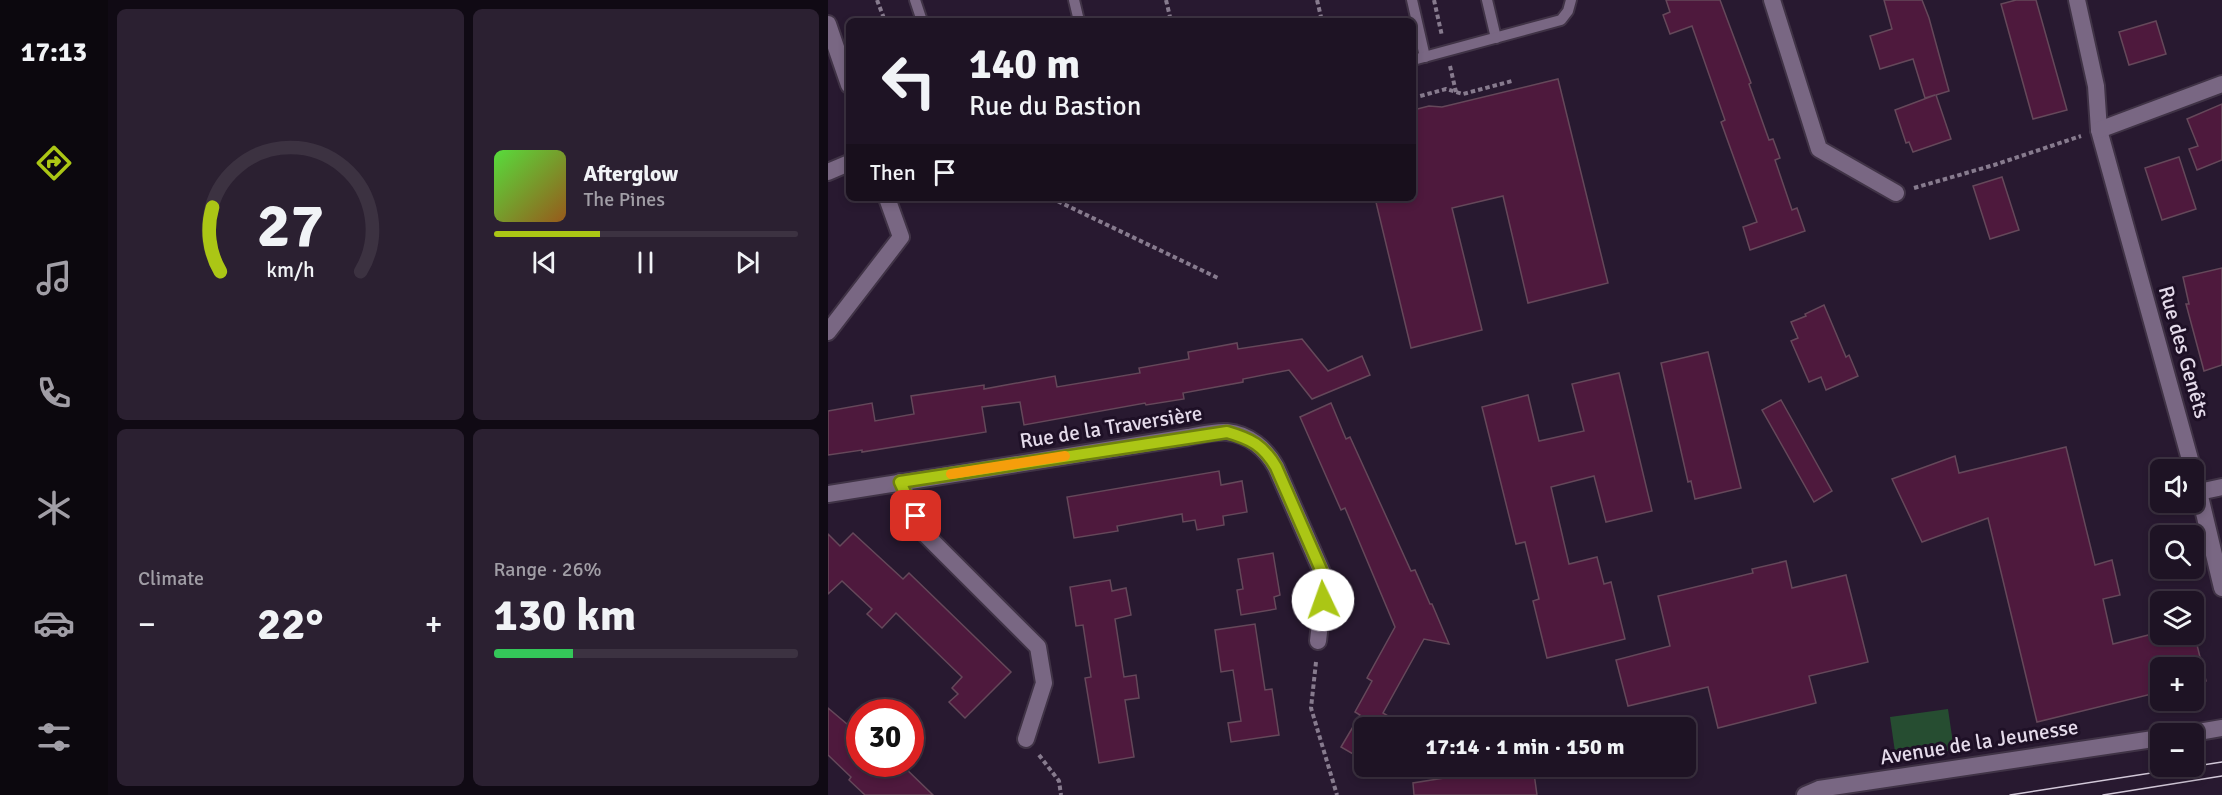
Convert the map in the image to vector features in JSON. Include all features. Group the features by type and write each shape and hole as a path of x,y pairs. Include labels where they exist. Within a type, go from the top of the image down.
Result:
{"street":[{"path":"1773,0 1819,149 1896,193"},
{"name":"Rue des Genêts","path":"2077,0 2096,86 2099,130 2190,459"},
{"path":"828,24 846,76"},
{"path":"2099,130 2222,84"},
{"path":"828,172 846,163"},
{"path":"828,332 901,237 888,201"},
{"name":"Rue de la Traversière","path":"828,494 1227,432 1249,439 1267,452 1276,467 1325,579 1318,641"},
{"path":"900,482 924,533 1038,647 1044,682 1026,739"},
{"path":"2204,491 2222,486"},
{"name":"Rue des Genêts","path":"2204,513 2222,588"},
{"path":"2204,731 2222,728"},
{"name":"Avenue de la Jeunesse","path":"1805,795 1830,788 2150,740"}],"lane":[{"path":"915,0 921,18"},
{"path":"1074,0 1078,18"},
{"path":"1412,0 1425,57"},
{"path":"1487,0 1496,38"},
{"path":"1416,59 1561,20 1568,11 1570,0"}],"path":[{"path":"878,0 884,18"},
{"path":"1166,0 1170,18"},
{"path":"1317,0 1321,18"},
{"path":"1416,97 1446,89 1463,94 1512,81"},
{"path":"1896,193 1994,165 2099,130"},
{"path":"1057,201 1220,279"},
{"path":"1318,641 1311,708 1337,795"},
{"path":"1026,739 1059,781 1061,795"}],"green space":[{"path":"1948,709 1954,750 1896,759 1890,717"}],"building":[{"path":"1666,0 1720,0 1751,83 1749,84 1769,140 1773,139 1780,158 1775,160 1792,210 1797,208 1805,231 1750,250 1743,227 1757,222 1721,122 1725,120 1692,26 1670,34 1663,15 1670,12"},
{"path":"1884,0 1922,0 1949,91 1936,95 1951,139 1913,152 1909,142 1906,143 1895,110 1935,95 1925,98 1913,59 1880,69 1870,36 1892,29"},
{"path":"2016,0 2036,0 2067,110 2033,119 2001,4"},
{"path":"2156,21 2166,54 2129,65 2119,32"},
{"path":"1558,79 1608,283 1528,303 1503,196 1452,208 1482,330 1411,348 1376,201 1416,201 1416,109 1429,106 1442,107"},
{"path":"2222,104 2222,160 2197,170 2189,149 2198,146 2187,119"},
{"path":"2179,157 2196,209 2162,220 2145,168"},
{"path":"2002,177 2019,230 1990,239 1973,186"},
{"path":"2222,268 2222,365 2204,371 2186,304 2189,304 2183,277"},
{"path":"1824,305 1846,357 1849,355 1858,376 1826,390 1821,377 1809,382 1791,341 1798,338 1791,322"},
{"path":"1302,339 1328,371 1362,356 1370,375 1312,399 1289,370 1243,379 1243,382 1183,393 1184,399 1146,405 1145,403 1024,425 1020,402 982,407 986,432 862,452 862,450 828,455 828,411 872,403 875,421 914,414 911,396 984,385 984,389 1055,376 1057,387 1140,373 1139,368 1189,359 1188,352 1237,343 1238,349"},
{"path":"1708,352 1741,488 1695,499 1691,481 1688,482 1661,363"},
{"path":"1619,373 1652,511 1606,522 1594,476 1551,487 1569,564 1597,557 1604,584 1611,582 1625,639 1547,658 1533,601 1539,599 1525,542 1516,544 1482,407 1528,395 1539,441 1584,431 1572,384"},
{"path":"1781,400 1832,491 1814,502 1762,410"},
{"path":"1331,403 1346,439 1350,437 1411,571 1415,570 1449,644 1424,639 1383,713 1390,717 1359,717 1360,715 1355,712 1372,681 1367,678 1395,627 1345,508 1341,510 1300,417"},
{"path":"2066,447 2095,565 2112,560 2120,595 2103,599 2113,644 2150,635 2150,645 2197,645 2200,657 2150,657 2150,694 2037,722 1988,518 1922,542 1892,479 1955,456 1959,473"},
{"path":"1219,471 1221,485 1242,481 1247,512 1223,516 1224,525 1197,530 1195,520 1183,522 1182,514 1117,526 1118,531 1074,538 1067,497"},
{"path":"853,533 903,579 909,573 1011,672 965,718 949,702 958,694 952,688 962,677 896,613 882,628 867,614 872,609 842,581 828,594 828,534 840,546"},
{"path":"1273,553 1280,595 1274,597 1276,609 1241,615 1237,590 1243,589 1238,559"},
{"path":"1786,561 1792,588 1846,575 1868,662 1809,676 1816,703 1718,728 1708,687 1628,706 1616,660 1670,646 1658,596 1753,573 1752,569"},
{"path":"1110,580 1112,591 1126,588 1131,615 1115,619 1124,677 1136,675 1139,698 1125,700 1134,757 1099,763 1085,678 1091,677 1083,625 1076,626 1070,587"},
{"path":"1255,624 1265,690 1272,689 1279,735 1231,742 1228,723 1241,721 1233,670 1221,672 1215,630"},
{"path":"828,708 846,723 846,772 828,755"},
{"path":"1354,725 1354,755 1341,747"},
{"path":"851,777 914,777 933,795 865,795 849,780"},
{"path":"1451,777 1535,777 1537,795 1414,795 1413,783"}],"tram line":[{"path":"2010,795 2222,762"},
{"path":"2103,795 2222,776"}],"slow traffic":[{"path":"951,474 1065,456"}],"route":[{"path":"916,516 900,482 1227,432 1249,439 1267,452 1276,467 1325,579 1323,600"}]}
